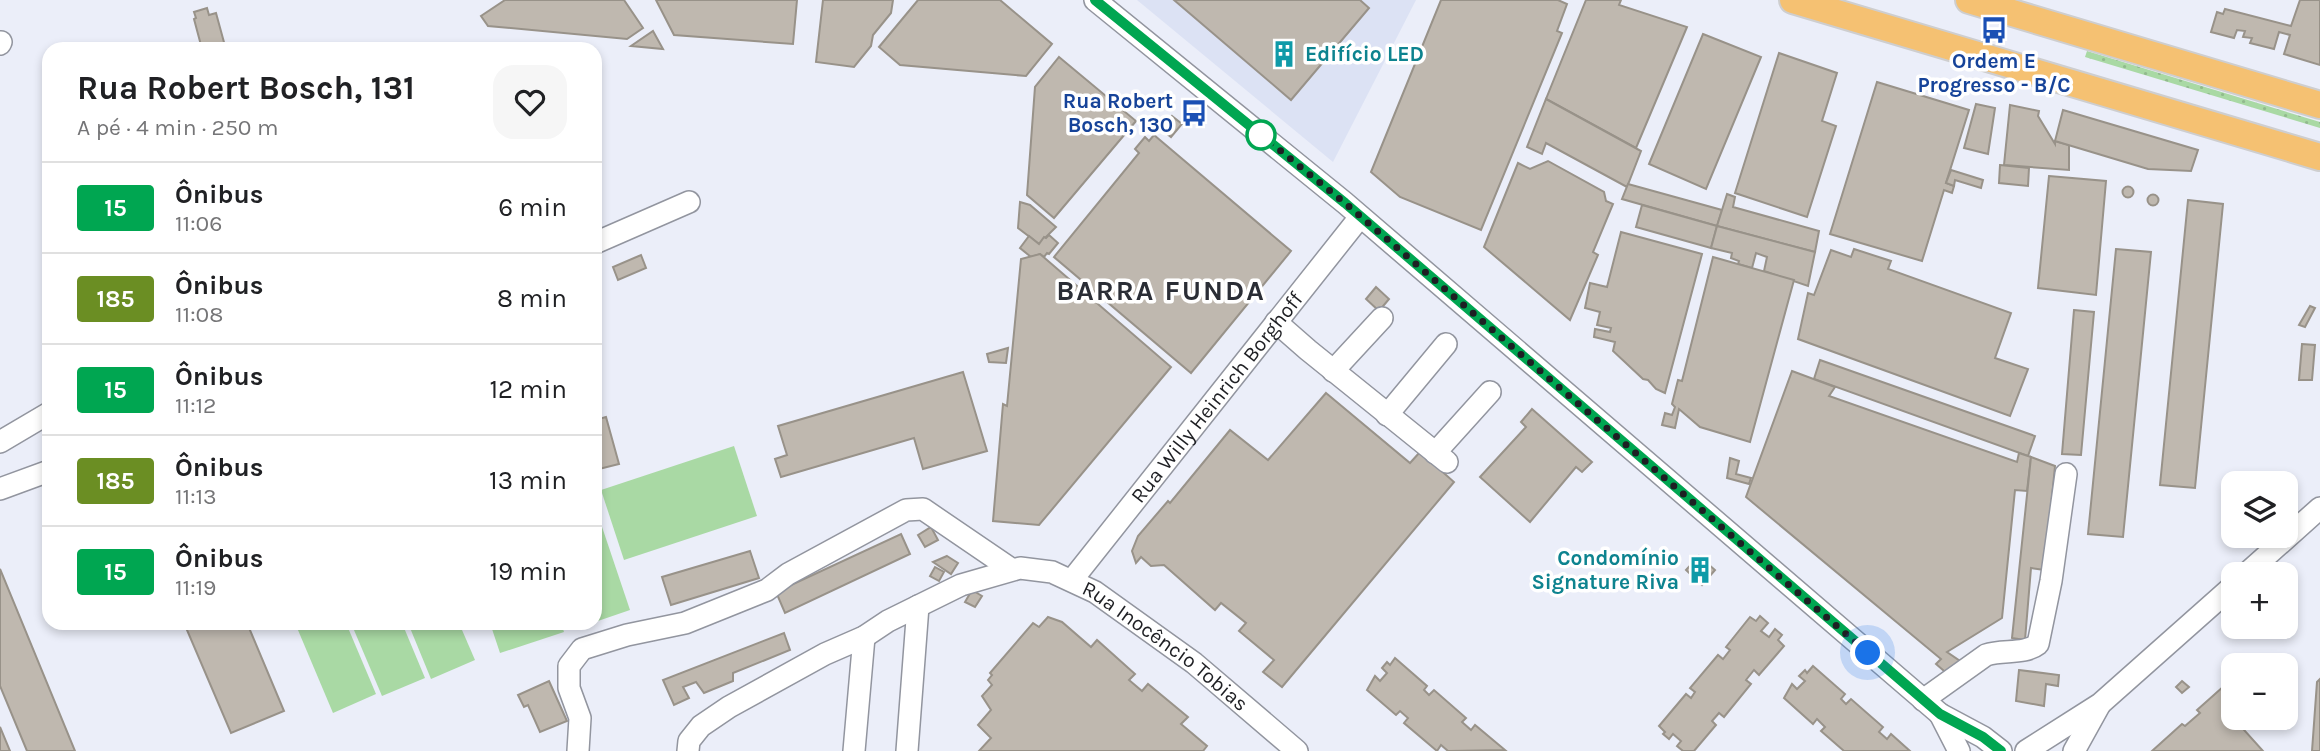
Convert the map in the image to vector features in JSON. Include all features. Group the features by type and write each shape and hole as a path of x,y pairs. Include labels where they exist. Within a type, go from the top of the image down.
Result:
{"main road":[{"path":"1793,0 2320,157"},
{"path":"1969,0 2320,105"}],"street":[{"path":"1095,0 1360,216 1923,700 1940,714 1983,737 2001,751"},
{"path":"602,240 689,202"},
{"name":"Rua Willy Heinrich Borghoff","path":"1072,580 1360,216"},
{"path":"1333,371 1382,318"},
{"path":"1276,322 1441,458 1490,392"},
{"path":"1387,415 1446,344"},
{"path":"0,442 42,417"},
{"path":"0,489 42,474"},
{"path":"1923,700 1986,655 2030,650 2038,645 2052,581 2066,474"},
{"path":"2259,562 2320,508"},
{"path":"578,751 580,718 569,688 569,666 582,649 626,635 685,623 768,590 788,574 906,510 923,509 1015,568"},
{"path":"688,751 689,741 701,726 729,707 918,606 974,580 1015,568"},
{"name":"Rua Inocêncio Tobias","path":"1015,568 1052,572 1095,592 1194,663 1297,751"},
{"path":"2026,751 2100,704 2221,597"},
{"path":"906,751 918,606"},
{"path":"854,751 864,637"},
{"path":"2074,751 2100,704"},
{"path":"1940,714 1959,751"}],"shaded area":[{"path":"1137,0 1416,0 1333,162"}],"green space":[{"path":"2087,51 2320,122 2320,128 2085,57"},
{"path":"734,446 757,516 624,560 602,490"},
{"path":"602,527 630,610 602,620"},
{"path":"298,630 349,630 376,694 333,713"},
{"path":"354,630 405,630 425,678 382,696"},
{"path":"411,630 462,630 475,660 431,679"},
{"path":"492,630 563,630 564,632 500,653"}],"building":[{"path":"505,0 624,0 643,28 627,39 488,26 481,16"},
{"path":"656,0 797,0 793,44 674,35"},
{"path":"823,0 893,0 891,13 873,35 871,46 854,67 816,62"},
{"path":"918,0 1000,0 1052,44 1026,76 900,65 879,47"},
{"name":"Edifício LED","path":"1174,0 1360,0 1369,8 1291,100"},
{"path":"1441,0 1558,0 1567,4 1557,31 1562,33 1481,230 1400,197 1371,172"},
{"path":"1586,0 1621,0 1619,5 1687,27 1636,148 1546,99"},
{"path":"2300,0 2320,0 2320,65 2284,54 2290,35 2279,32 2274,49 2250,43 2252,38 2243,37 2245,31 2237,30 2234,38 2211,32 2217,12 2223,14 2225,9 2291,26"},
{"path":"207,8 209,15 216,13 224,42 200,42 194,12"},
{"path":"653,31 663,49 631,46"},
{"path":"1703,34 1761,57 1706,189 1649,164"},
{"path":"1779,53 1837,73 1822,121 1836,126 1807,217 1735,193"},
{"path":"1059,57 1136,121 1054,218 1027,195 1035,87"},
{"path":"1877,82 1969,110 1946,183 1954,186 1952,193 1944,190 1922,261 1830,234"},
{"path":"1546,99 1641,151 1627,187 1546,143 1542,154 1527,147"},
{"path":"1976,104 1995,108 1988,154 1964,148"},
{"path":"2010,105 2039,111 2038,116 2055,144 2055,141 2069,145 2069,170 2004,165"},
{"path":"2063,110 2198,150 2191,171 2148,169 2055,141"},
{"path":"1172,116 1182,124 1171,137 1161,129"},
{"path":"1154,135 1291,251 1191,373 1054,257 1139,153 1135,149 1145,137 1149,141"},
{"path":"1548,161 1604,192 1606,201 1613,204 1593,252 1598,255 1570,320 1484,247 1518,163 1530,169"},
{"path":"2000,165 2029,168 2028,186 1999,183"},
{"path":"1951,170 1983,180 1981,188 1955,180 1954,186 1946,183"},
{"path":"2049,176 2106,181 2096,295 2038,288"},
{"path":"1628,184 1722,210 1717,226 1622,199"},
{"path":"2128,186 2134,192 2128,198 2122,192"},
{"path":"1727,194 1735,197 1733,207 1819,231 1815,252 1717,226"},
{"path":"2153,194 2159,200 2153,206 2147,200"},
{"path":"2188,200 2223,204 2195,488 2160,485"},
{"path":"1020,202 1030,205 1056,227 1039,244 1018,228"},
{"path":"1642,205 1717,226 1711,248 1636,227"},
{"path":"1717,226 1815,252 1808,286 1764,271 1767,257 1756,253 1752,268 1738,264 1739,261 1731,258 1732,253 1711,248"},
{"path":"1621,232 1702,254 1665,393 1643,379 1613,351 1615,342 1594,337 1595,329 1610,332 1611,328 1597,325 1600,312 1585,308 1590,283 1607,287"},
{"path":"1049,235 1058,243 1044,257 1040,254 1031,257 1020,248 1029,236 1039,244"},
{"path":"1854,249 1891,261 1888,269 2011,313 1995,358 2028,369 2010,416 1798,339 1808,293 1814,295 1831,250 1851,257"},
{"path":"2116,249 2151,252 2123,537 2088,534"},
{"path":"1040,254 1171,367 1039,525 993,521 1003,404 1007,406 1021,259"},
{"path":"641,255 646,268 618,280 613,267"},
{"path":"1713,257 1794,280 1750,442 1700,427 1679,409 1675,428 1662,425 1665,413 1672,415 1675,407 1672,404 1678,380 1682,381"},
{"path":"1376,287 1389,299 1379,311 1366,299"},
{"path":"2310,306 2315,308 2305,327 2299,325"},
{"path":"2074,310 2094,312 2081,455 2062,454"},
{"path":"2302,344 2315,345 2312,380 2299,380"},
{"path":"1008,348 1006,363 989,362 987,354"},
{"path":"1820,360 2035,436 2028,456 1814,379"},
{"path":"1792,371 1835,387 1829,396 2017,462 2019,453 2031,457 2027,491 2015,490 2002,618 1947,652 1963,663 1951,677 1936,664 1941,659 1746,497"},
{"path":"963,372 987,451 923,469 914,438 781,477 775,459 787,455 778,426"},
{"path":"1326,393 1410,463 1420,452 1454,482 1282,687 1263,672 1274,660 1239,631 1246,623 1221,603 1215,610 1164,565 1151,566 1141,557 1136,563 1132,551 1138,536 1168,501 1170,503 1230,430 1268,460"},
{"path":"1532,409 1592,462 1582,472 1576,467 1530,522 1480,477 1526,427 1521,422"},
{"path":"606,417 619,464 602,468 602,418"},
{"path":"2031,457 2055,466 2045,570 2031,568 2025,640 2012,638"},
{"path":"1730,458 1739,461 1736,474 1751,478 1749,484 1727,478"},
{"path":"931,527 938,540 925,547 918,535"},
{"path":"901,534 910,554 785,613 776,592"},
{"path":"750,551 759,578 671,605 662,577"},
{"path":"947,556 958,563 951,574 933,562"},
{"name":"Condomínio Signature Riva","path":"1699,556 1715,570 1702,585 1686,570"},
{"path":"935,567 944,572 939,581 930,576"},
{"path":"0,569 75,751 27,751 0,686"},
{"path":"972,590 982,596 975,607 965,602"},
{"path":"1760,616 1768,623 1761,631 1769,637 1775,629 1782,635 1778,640 1784,646 1759,675 1754,670 1746,680 1751,684 1724,717 1719,713 1712,721 1716,725 1694,751 1683,751 1677,746 1681,741 1673,734 1669,739 1659,726 1686,694 1691,698 1695,692 1690,688 1718,655 1723,659 1730,650 1726,647 1750,617 1756,621"},
{"path":"1048,617 1062,622 1091,647 1097,640 1135,674 1129,680 1142,691 1148,684 1188,717 1181,724 1207,746 1203,751 979,751 991,738 978,725 991,710 982,696 992,685 988,680 992,675 990,673 1033,623 1039,627"},
{"path":"187,630 250,630 284,711 231,733"},
{"path":"784,633 790,650 733,673 733,681 704,693 696,682 683,687 689,698 674,705 663,680"},
{"path":"1395,658 1427,686 1424,690 1429,695 1434,690 1466,718 1462,722 1471,730 1475,725 1505,750 1448,751 1441,745 1437,751 1404,723 1408,718 1400,711 1396,715 1367,690 1375,676 1380,681 1387,673 1382,668 1387,662 1390,665"},
{"path":"1813,666 1845,694 1841,699 1846,704 1851,699 1883,727 1879,732 1887,739 1891,734 1910,751 1844,751 1821,731 1825,727 1817,719 1813,724 1784,698 1792,684 1797,689 1805,681 1799,676 1805,670 1807,673"},
{"path":"2019,670 2059,675 2058,686 2046,684 2044,706 2016,701"},
{"path":"2320,679 2320,751 2312,751 2317,682"},
{"path":"549,681 567,721 540,732 528,705 524,707 518,695"},
{"path":"2182,681 2189,687 2182,693 2176,687"},
{"path":"2221,689 2221,730 2244,730 2263,751 2152,751 2182,724 2185,726 2200,713 2197,710"},
{"path":"0,727 10,751 0,751"}],"bus line":[{"name":"15","path":"1095,0 1345,203 1940,714 1983,737 2001,751"}],"place":[{"name":"Ordem E Progresso - B/C","path":"1994,30"},
{"name":"Edifício LED","path":"1284,54"},
{"name":"Rua Robert Bosch, 130","path":"1194,113"},
{"name":"Condomínio Signature Riva","path":"1700,570"}],"district":[{"name":"BARRA FUNDA","path":"1161,290"}],"route":[{"path":"1261,135 1345,203 1868,653"}]}
